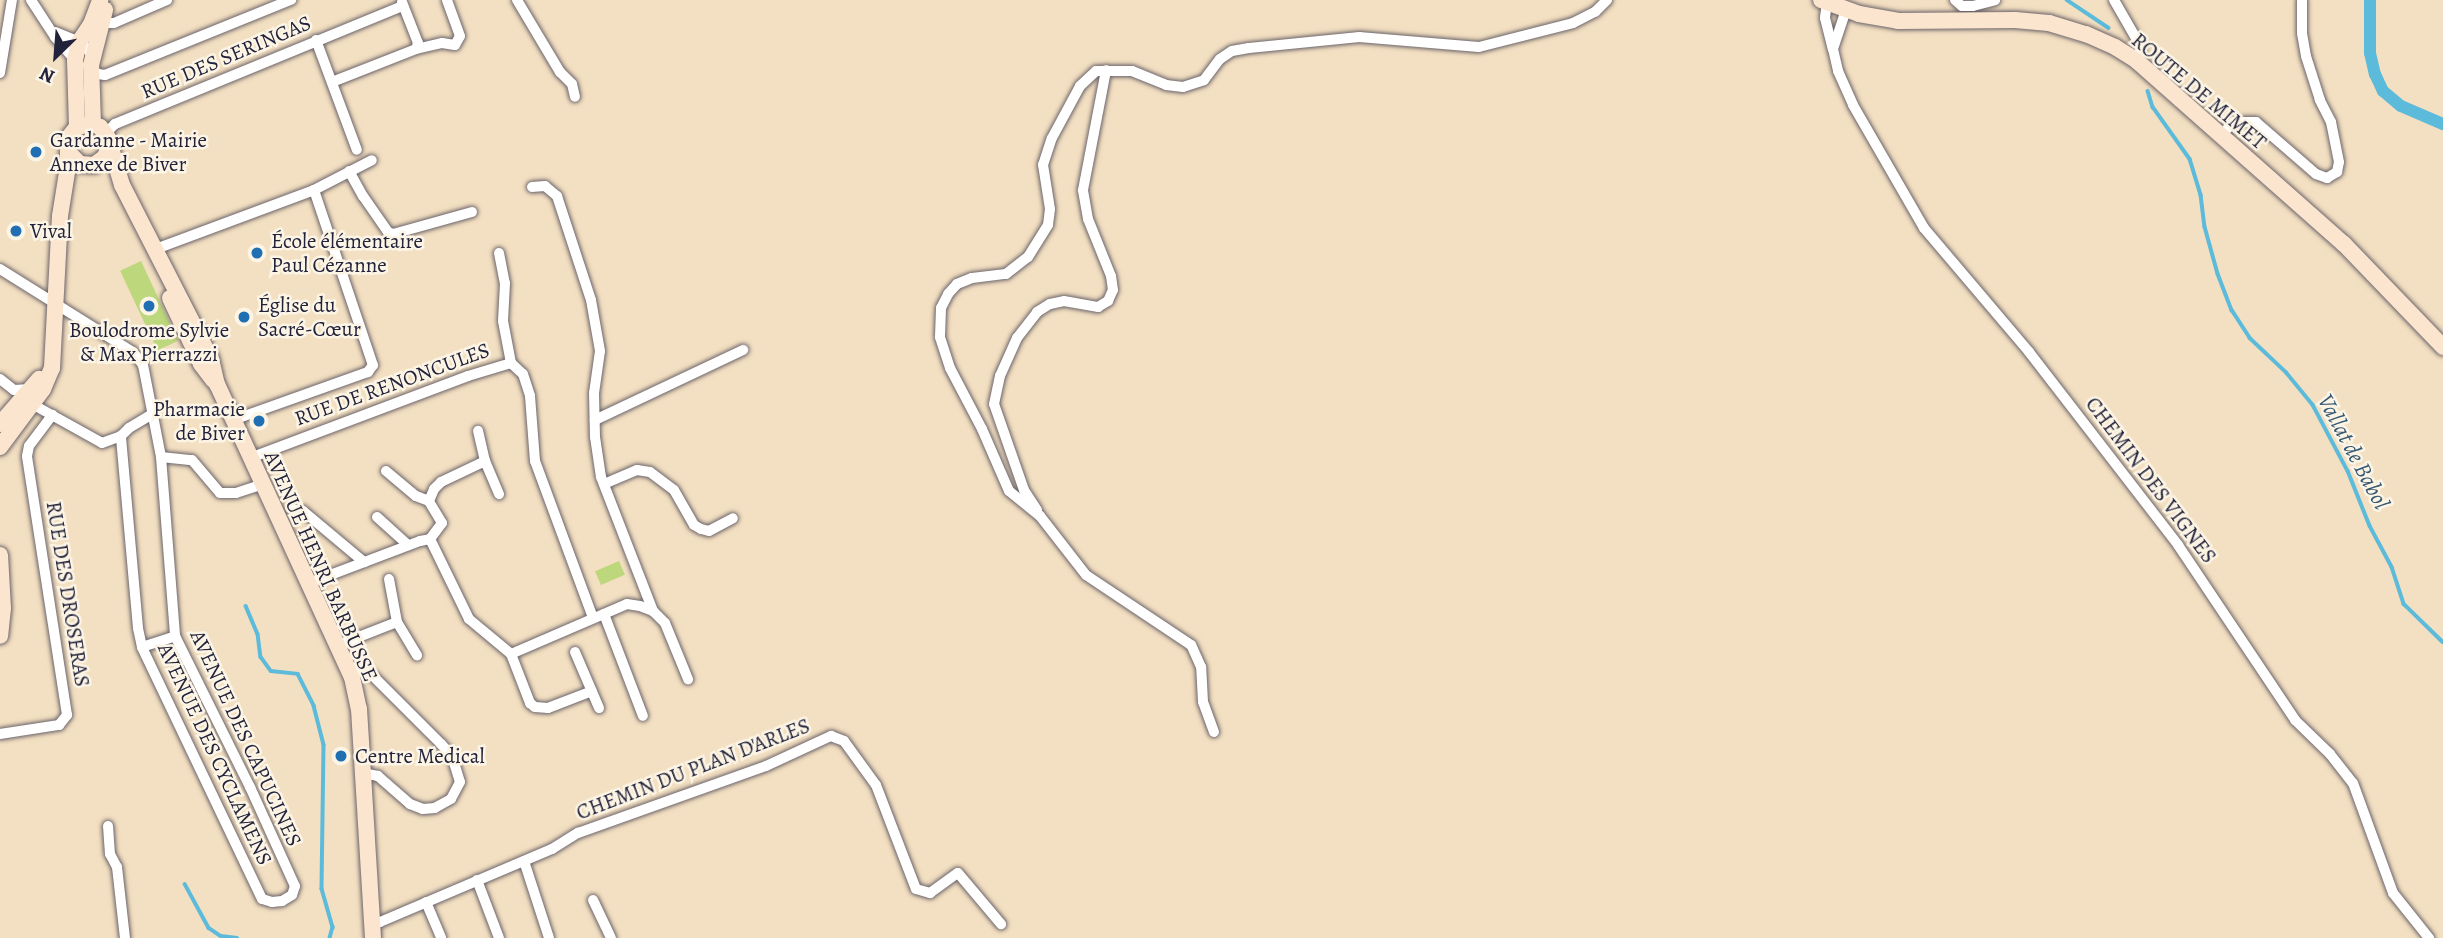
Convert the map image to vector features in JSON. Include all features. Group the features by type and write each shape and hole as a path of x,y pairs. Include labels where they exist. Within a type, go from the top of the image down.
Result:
{"main road":[{"path":"96,132 75,60 79,42 91,24 100,0"},
{"path":"63,193 94,164 96,132 91,62 108,0"},
{"name":"ROUTE DE MIMET","path":"1824,1 1846,10 1898,21 2015,20 2049,23 2086,34 2137,61 2344,244 2443,347"},
{"path":"0,447 53,360 68,138 96,132"},
{"name":"AVENUE HENRI BARBUSSE","path":"96,132 156,257 173,279 211,359 217,384 233,420 349,669 357,693 372,930"},
{"name":"AVENUE HENRI BARBUSSE","path":"69,153 80,164 94,164 122,185"},
{"path":"0,424 31,397"},
{"path":"0,555 0,636"}],"street":[{"path":"0,73 12,0"},
{"path":"102,23 114,23 167,0"},
{"path":"49,29 79,42 98,74 105,75 291,0"},
{"path":"332,82 416,49 442,43 455,45 460,42 447,0"},
{"path":"517,0 560,72 572,84 575,97"},
{"path":"1040,516 1009,491 999,472 982,429 950,368 940,338 941,308 957,284 972,278 1006,274 1028,257 1048,225 1050,209 1043,165 1052,138 1080,86 1096,71 1132,71 1166,85 1184,87 1203,80 1231,51 1250,48 1359,37 1479,47 1573,23 1595,12 1607,0"},
{"path":"1955,0 1962,6 1972,6 1995,0"},
{"path":"2114,0 2141,47 2137,61"},
{"path":"2222,134 2234,122 2256,122 2316,174 2327,178 2337,172 2339,162 2331,121 2320,100 2306,56 2302,33 2302,0"},
{"path":"33,1 49,29 75,60"},
{"name":"CHEMIN DES VIGNES","path":"1824,1 1825,19 1838,71 1853,104 1924,228 2029,352 2154,513 2295,720 2330,754 2353,783 2393,893 2425,937"},
{"path":"402,3 418,43 416,49"},
{"name":"RUE DES SERINGAS","path":"96,132 402,3"},
{"path":"1833,49 1846,10"},
{"path":"316,40 357,150"},
{"path":"1106,70 1083,190 1088,219 1111,276 1113,290 1108,301 1098,307 1064,302 1049,304 1037,312 1017,338 1000,376 994,404 1024,490 1040,516 1086,575 1191,645 1201,667 1203,702 1214,732"},
{"path":"156,257 314,190 372,160"},
{"path":"349,171 363,196 393,234 472,212"},
{"path":"532,187 545,186 556,196 591,300 600,351 595,384 594,420 604,484 653,611 665,623 688,679"},
{"path":"233,420 368,372 373,365 314,190"},
{"path":"499,253 505,283 503,321 511,363"},
{"name":"AVENUE DES CAPUCINES","path":"0,269 133,352 143,365 161,457 175,636 250,787 295,886 292,895 282,901"},
{"path":"594,420 743,350"},
{"name":"RUE DE RENONCULES","path":"250,458 468,376 511,363 523,374 530,397 535,461 599,616"},
{"path":"0,379 9,387 31,397 52,415 102,443 121,436 151,415"},
{"name":"RUE DES DROSERAS","path":"0,734 59,725 67,715 27,456 29,446 52,415"},
{"path":"478,431 485,461 499,494"},
{"name":"AVENUE DES CYCLAMENS","path":"121,436 142,647 262,899 282,901"},
{"path":"161,457 192,460 220,493 236,493 263,484"},
{"path":"429,501 441,482 485,461"},
{"path":"604,484 637,470 650,472 663,479 674,490 694,525 701,529 709,531 733,518"},
{"path":"309,583 430,539 442,523 429,501 416,496 386,471"},
{"path":"292,509 303,511 364,562"},
{"path":"377,517 408,545"},
{"path":"430,539 469,619 511,654 530,703 535,707 548,708 592,691"},
{"path":"389,579 397,622 417,655"},
{"path":"511,654 627,604 653,611"},
{"path":"599,616 643,716"},
{"path":"338,645 397,622"},
{"path":"142,647 175,636"},
{"path":"575,652 599,708"},
{"path":"349,669 356,668 372,674 441,744 452,756 460,782 451,799 435,808 423,808 410,804 378,776 363,773"},
{"name":"CHEMIN DU PLAN D'ARLES","path":"372,930 380,922 524,861 578,833 766,766 836,737 844,741 876,785 916,889 930,893 958,873 1001,924"},
{"path":"108,826 110,854 117,867 125,938"},
{"path":"524,861 549,938"},
{"path":"477,880 499,938"},
{"path":"593,900 611,938"},
{"path":"426,902 441,938"}],"green space":[{"name":"Boulodrome Sylvie & Max Pierrazzi","path":"141,261 178,341 157,350 120,271"},
{"path":"619,561 625,575 601,585 595,571"}],"waterway":[{"name":"Vallat de Babol","path":"2067,0 2109,28"},
{"path":"2370,0 2370,53 2383,91 2401,106 2443,124"},
{"name":"Vallat de Babol","path":"2148,91 2153,107 2190,159 2201,195 2205,227 2218,274 2232,310 2250,338 2286,372 2313,405 2348,471 2370,526 2392,567 2404,604 2443,642"},
{"path":"246,606 258,634 261,657 271,671 298,674 314,706 324,745 322,889 333,927 330,938"},
{"path":"185,884 209,928 221,936 237,938"}],"place":[{"name":"Gardanne - Mairie Annexe de Biver","path":"36,152"},
{"name":"Vival","path":"16,231"},
{"name":"École élémentaire Paul Cézanne","path":"257,253"},
{"name":"Boulodrome Sylvie & Max Pierrazzi","path":"149,306"},
{"name":"Église du Sacré-Cœur","path":"244,317"},
{"name":"Pharmacie de Biver","path":"259,421"},
{"name":"Centre Medical","path":"341,756"}]}
